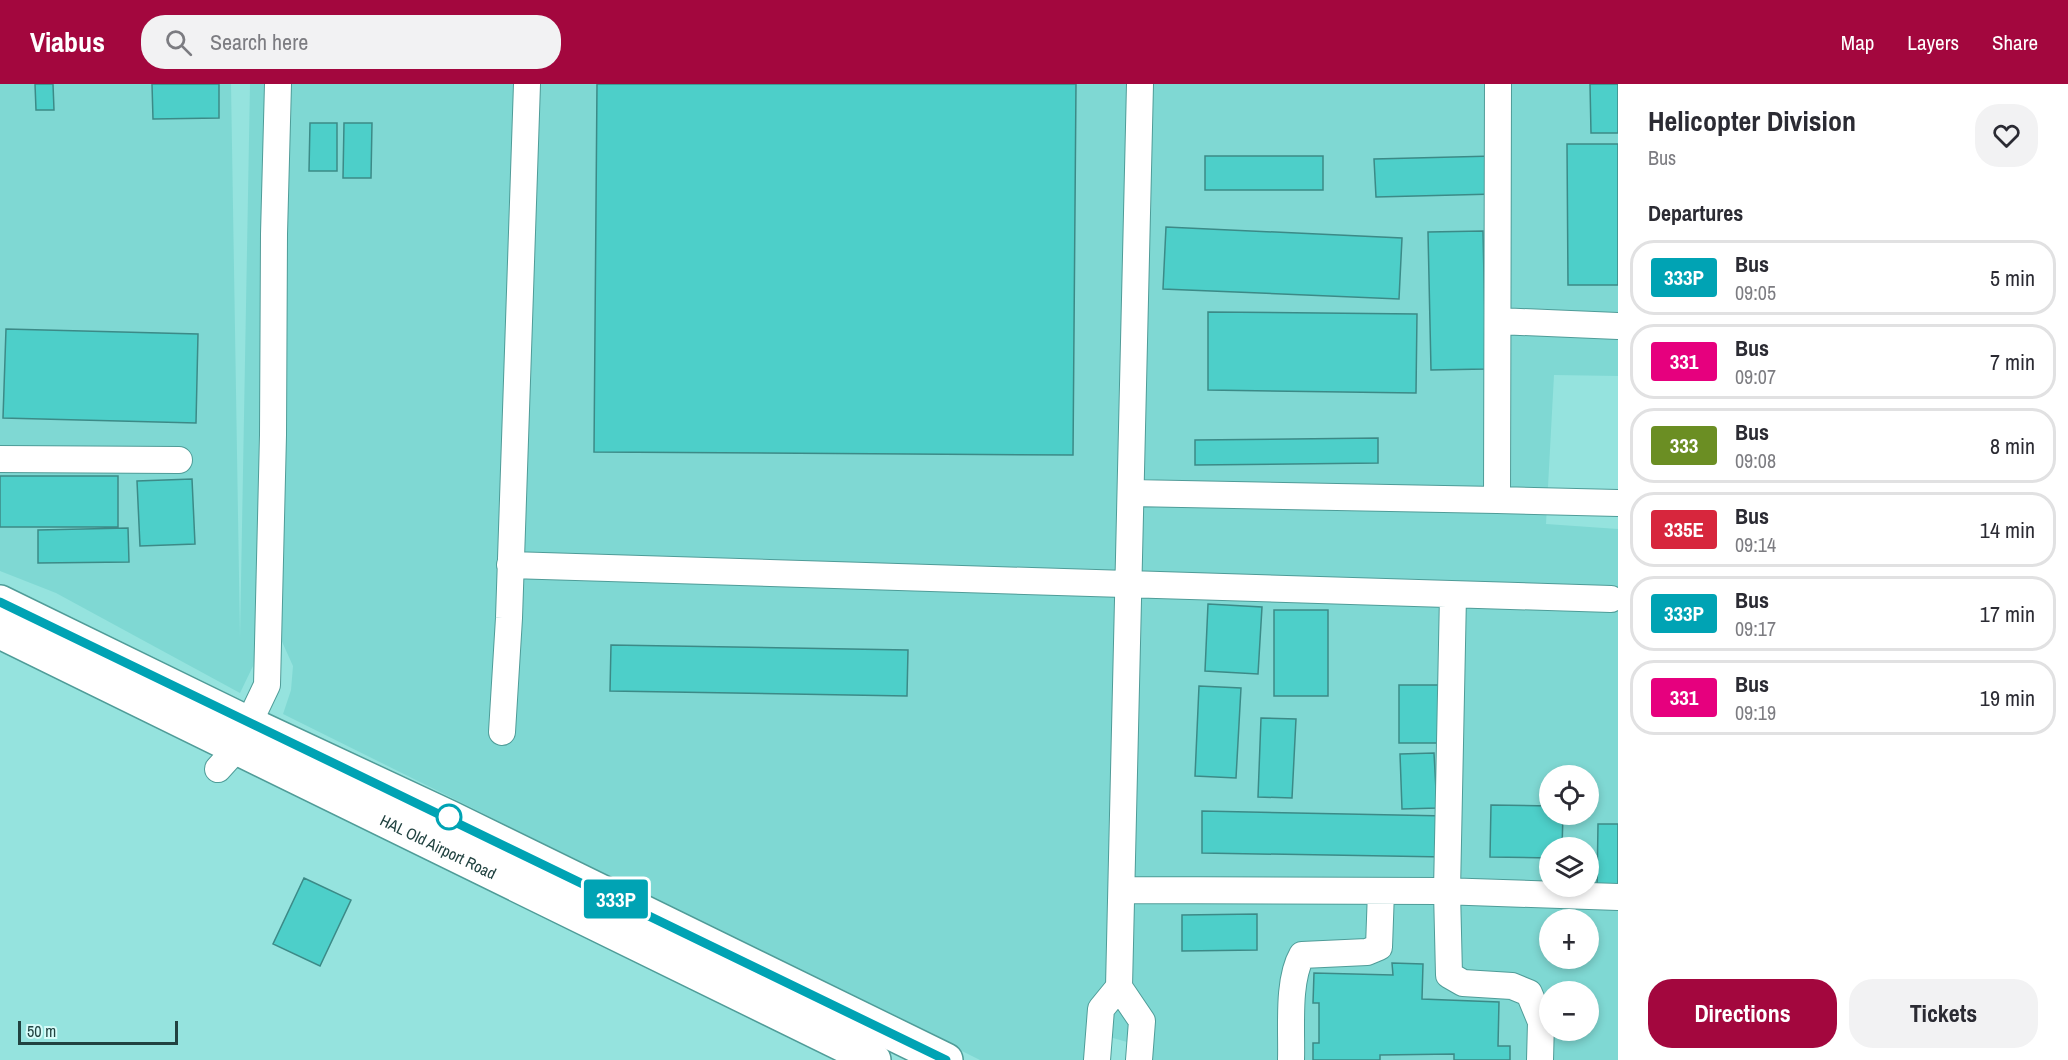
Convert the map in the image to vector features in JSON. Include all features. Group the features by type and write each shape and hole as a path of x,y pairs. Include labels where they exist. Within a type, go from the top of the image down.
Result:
{"main road":[{"name":"HAL Old Airport Road","path":"0,602 235,747 449,817 946,1060"},
{"name":"HAL Old Airport Road","path":"0,632 874,1060"}],"lane":[{"path":"235,747 267,685 278,84"},
{"path":"502,732 527,84"},
{"path":"1139,1060 1142,1021 1119,987 1140,84"},
{"path":"1497,500 1498,84"},
{"path":"1498,321 1618,326"},
{"path":"0,459 179,460"},
{"path":"1131,494 1618,503"},
{"path":"510,565 1611,599"},
{"path":"1453,595 1447,891 1449,975 1463,983 1512,986 1529,993 1541,1023 1540,1060"},
{"path":"1122,890 1447,891 1618,897"},
{"path":"1291,1060 1293,980 1296,964 1302,955 1367,952 1379,947 1381,891"},
{"path":"1097,1060 1101,1009 1119,987"}],"shaded area":[{"path":"0,84 231,84 240,638 250,84 1618,84 1618,376 1554,375 1546,524 1618,529 1618,1060 1144,1060 1141,1046 1099,1034 1086,1060 980,1060 283,714 291,690 293,666 279,635 259,630 253,666 240,693 56,593 0,571"}],"building":[{"path":"35,84 53,84 54,110 36,110"},
{"path":"152,84 219,84 219,118 153,119"},
{"path":"597,84 1076,84 1073,455 594,452"},
{"path":"1590,84 1618,84 1618,133 1591,133"},
{"path":"310,123 337,123 337,171 309,171"},
{"path":"344,123 372,123 371,178 343,178"},
{"path":"1567,144 1618,144 1618,285 1568,285"},
{"path":"1205,156 1323,156 1323,190 1205,190"},
{"path":"1494,156 1495,194 1376,197 1374,159"},
{"path":"1166,227 1402,238 1399,299 1163,289"},
{"path":"1483,231 1486,369 1431,370 1428,232"},
{"path":"1208,312 1417,314 1416,393 1208,390"},
{"path":"6,329 198,334 196,423 3,418"},
{"path":"1378,438 1378,463 1195,465 1195,440"},
{"path":"0,476 118,476 118,527 0,527"},
{"path":"192,479 195,544 140,546 137,481"},
{"path":"128,528 129,562 38,563 38,530"},
{"path":"1208,604 1262,607 1258,674 1205,671"},
{"path":"1274,610 1328,610 1328,696 1274,696"},
{"path":"611,645 908,650 907,696 610,691"},
{"path":"1399,685 1444,685 1444,743 1399,743"},
{"path":"1199,686 1241,688 1236,778 1195,776"},
{"path":"1261,718 1296,719 1292,798 1258,797"},
{"path":"1434,753 1437,808 1402,809 1400,754"},
{"path":"1491,805 1539,806 1539,825 1563,825 1562,837 1539,837 1539,858 1490,857"},
{"path":"1202,811 1447,816 1446,857 1202,853"},
{"path":"1599,824 1618,824 1618,889 1599,889"},
{"path":"304,878 351,900 320,966 273,944"},
{"path":"1257,914 1257,950 1182,951 1182,915"},
{"path":"1392,963 1423,964 1422,999 1499,1002 1498,1046 1510,1046 1510,1060 1454,1060 1454,1054 1380,1055 1380,1060 1313,1060 1313,1043 1319,1043 1319,1003 1313,1003 1314,973 1393,975"}],"bus line":[{"name":"333P","path":"0,602 449,817 946,1060"}]}
